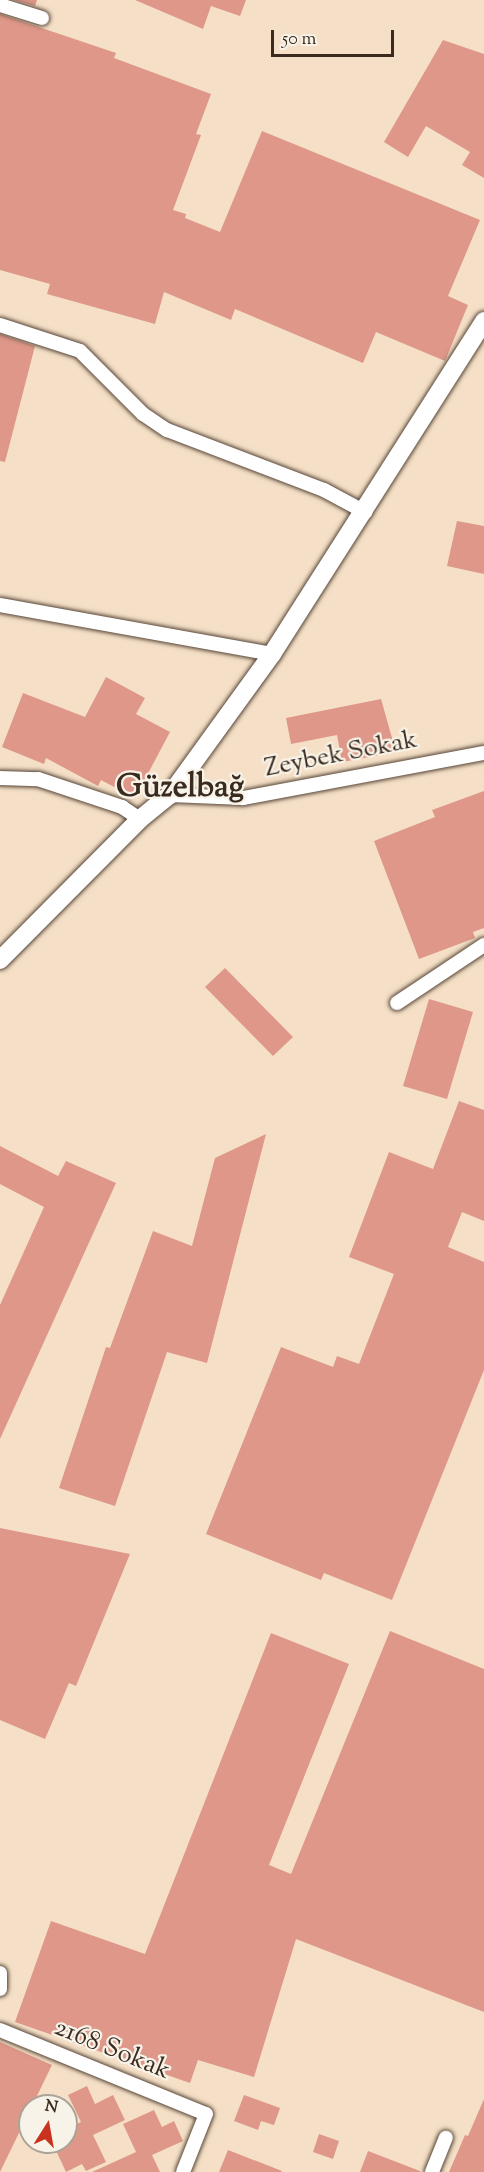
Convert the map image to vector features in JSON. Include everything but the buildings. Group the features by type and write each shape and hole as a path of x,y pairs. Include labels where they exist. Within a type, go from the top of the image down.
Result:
{"street":[{"path":"0,5 42,18"},
{"path":"0,960 140,819 170,795 272,654 365,512 484,321"},
{"path":"0,325 80,351 143,414 167,430 324,490 365,512"},
{"path":"0,605 272,654"},
{"name":"Zeybek Sokak","path":"170,795 243,798 484,753"},
{"path":"0,778 38,779 122,807 140,819"},
{"path":"397,1003 484,945"},
{"path":"0,1973 0,1989"},
{"name":"2168 Sokak","path":"0,2030 206,2114 183,2172"},
{"path":"432,2172 446,2138"}],"district":[{"name":"Güzelbağ","path":"180,788"}]}
